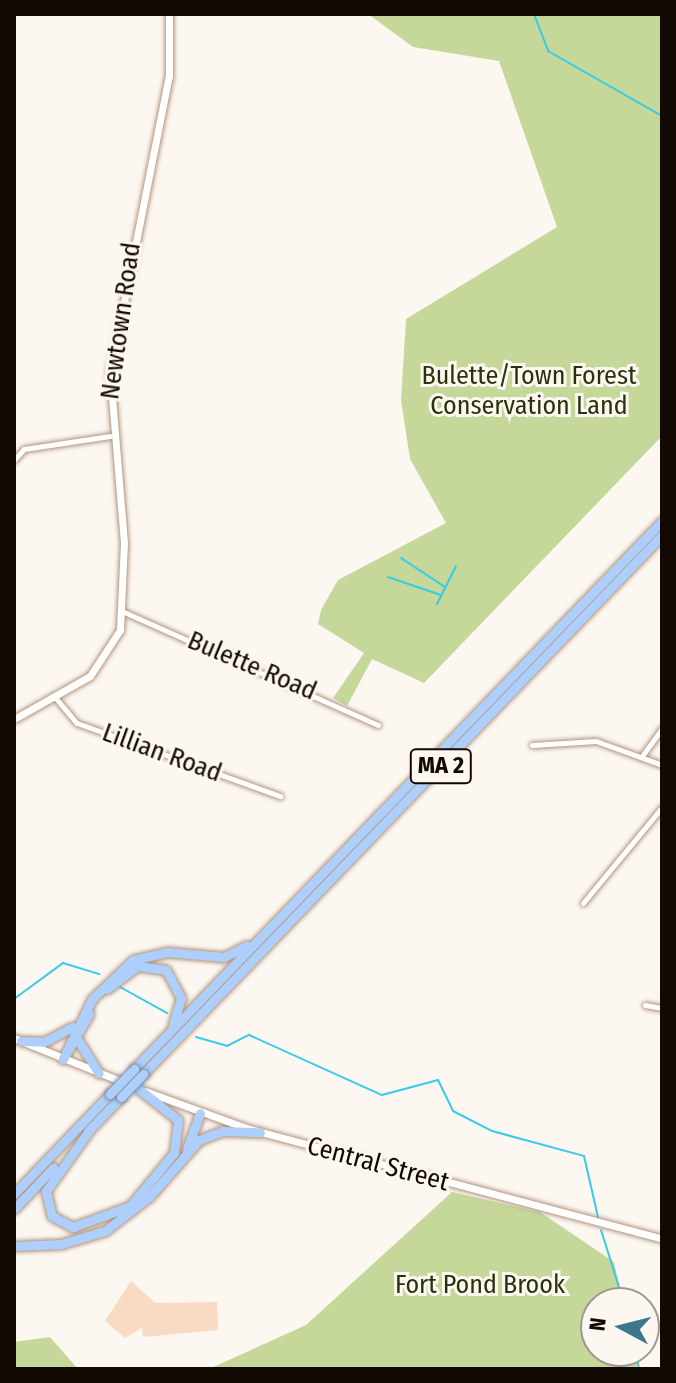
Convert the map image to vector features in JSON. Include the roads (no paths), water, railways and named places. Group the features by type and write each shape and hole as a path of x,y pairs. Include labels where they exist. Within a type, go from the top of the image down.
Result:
{"highway":[{"name":"MA 2","path":"14,1209 121,1097 168,1033 215,993 262,936 662,521"},
{"name":"MA 2","path":"14,1194 110,1094 138,1072 662,535"},
{"path":"17,1039 51,1040 76,1022 133,960 167,952 224,957 262,936"},
{"path":"63,1059 112,984 147,965 166,970 180,989 168,1033"},
{"path":"63,1059 76,1022"},
{"path":"78,1036 82,1055 99,1073"},
{"path":"139,1089 174,1113 179,1142"},
{"path":"91,1128 46,1191 52,1216 73,1227 130,1206 200,1113"},
{"path":"182,1159 200,1113"},
{"path":"14,1246 61,1244 105,1231 140,1206 182,1159 213,1133 260,1132"}],"street":[{"name":"Newtown Road","path":"54,696 95,671 116,642 124,612 124,543 110,436 116,325 169,76 169,14"},
{"path":"14,460 24,449 110,436"},
{"name":"Bulette Road","path":"124,612 378,725"},
{"path":"14,719 54,696"},
{"name":"Lillian Road","path":"54,696 77,723 280,796"},
{"path":"642,757 662,728"},
{"path":"532,745 596,741 662,765"},
{"path":"583,903 662,807"},
{"path":"645,1005 662,1008"},
{"path":"17,1039 99,1073"},
{"name":"Central Street","path":"99,1073 200,1113 260,1132 662,1239"}],"waterway":[{"path":"534,14 548,51 662,116"},
{"path":"401,558 445,587"},
{"path":"437,604 456,566"},
{"path":"388,577 441,595"},
{"name":"Fort Pond Brook","path":"14,999 63,963 99,974"},
{"name":"Fort Pond Brook","path":"120,987 167,1013"},
{"name":"Fort Pond Brook","path":"196,1037 227,1046 249,1035 382,1095 438,1080 453,1111 492,1131 584,1156 598,1217"},
{"name":"Fort Pond Brook","path":"601,1230 619,1287"}],"park label":[{"name":"Bulette/Town Forest Conservation Land","path":"529,391"}]}
